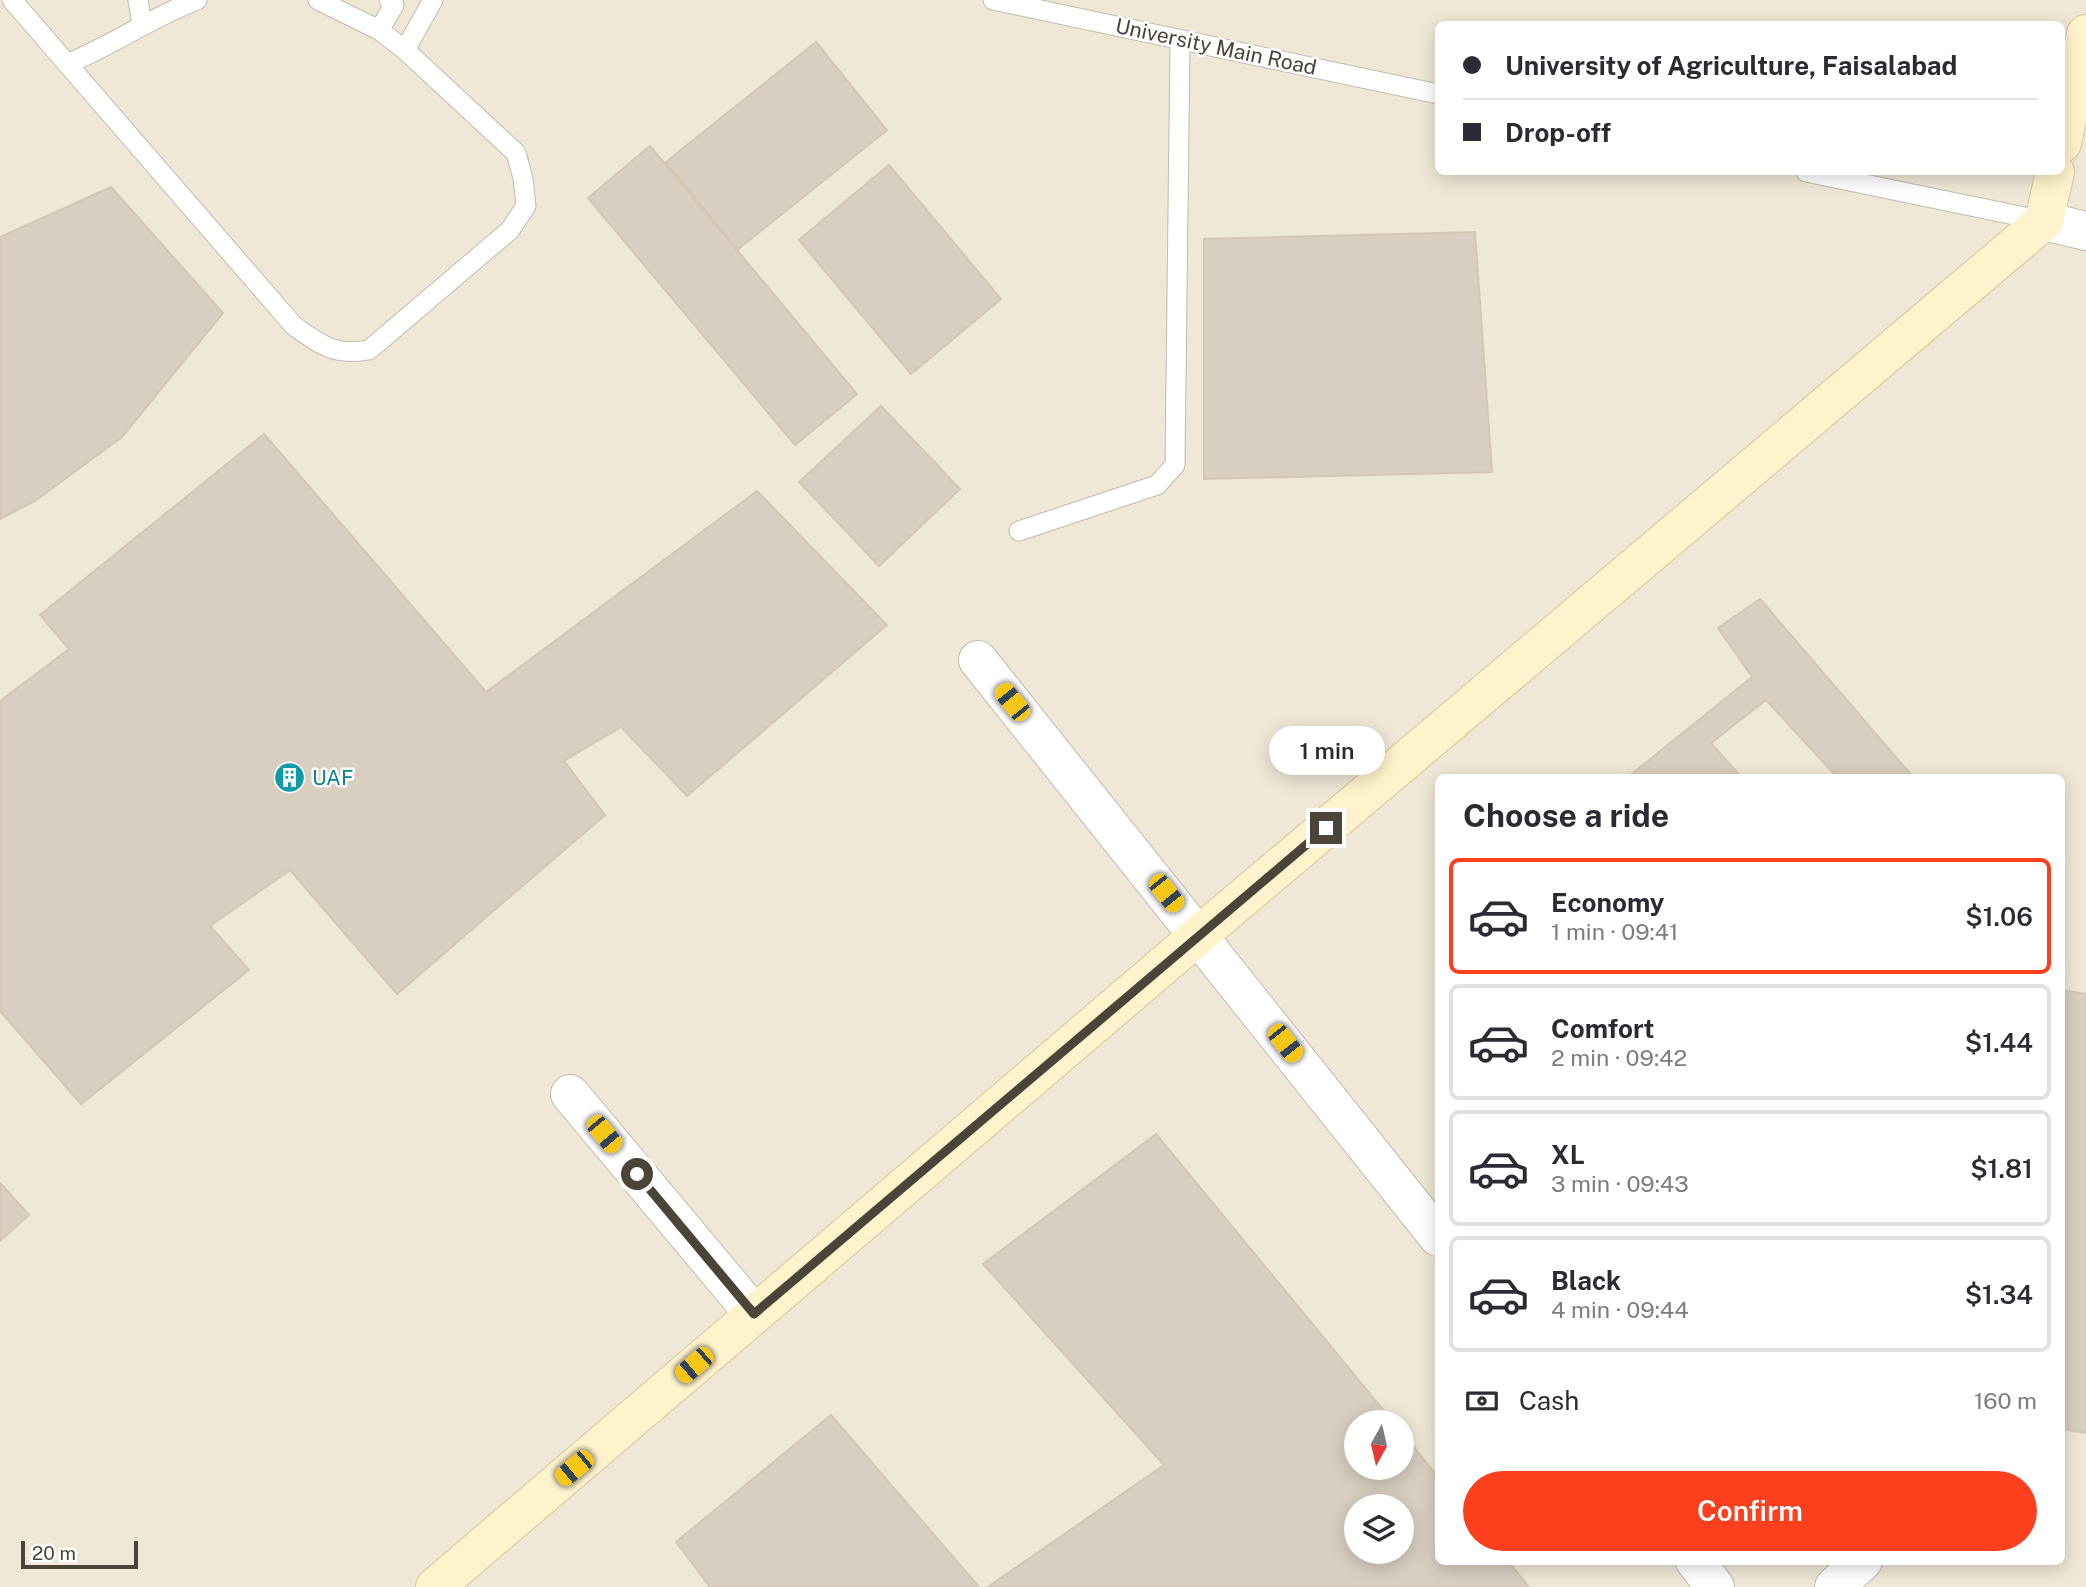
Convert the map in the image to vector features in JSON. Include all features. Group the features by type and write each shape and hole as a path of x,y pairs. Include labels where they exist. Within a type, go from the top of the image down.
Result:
{"street":[{"path":"2065,129 2086,34"},
{"path":"435,1587 1199,935 2044,221 2054,175"},
{"path":"2044,221 2086,231"},
{"path":"978,660 1435,1233"},
{"path":"570,1094 754,1314"},
{"path":"1698,1565 1715,1587"},
{"path":"1834,1587 1859,1565"}],"lane":[{"path":"12,0 294,326 321,345 350,353 369,350 510,230 526,206 523,178 516,153 379,30 318,0"},
{"path":"138,0 142,25"},
{"path":"69,63 99,51 169,11 197,0"},
{"path":"379,30 394,5 389,0"},
{"path":"405,51 433,0"},
{"name":"University Main Road","path":"993,0 1435,93"},
{"path":"1019,531 1157,485 1175,465 1180,40"},
{"path":"1821,175 2044,221"}],"shaded area":[{"path":"0,0 2086,0 2086,1587 0,1587"}],"building":[{"path":"816,42 887,130 737,250 666,162"},
{"path":"650,146 857,394 795,445 588,198"},
{"path":"889,165 1001,299 911,374 799,240"},
{"path":"111,187 223,313 122,437 35,501 0,519 0,237"},
{"path":"1475,232 1492,472 1204,479 1204,239"},
{"path":"881,406 960,489 879,566 799,482"},
{"name":"UAF","path":"264,434 486,692 757,491 887,625 687,796 621,727 564,761 605,815 397,994 290,870 210,926 249,970 81,1104 0,1011 0,701 69,649 40,615"},
{"path":"1760,599 1910,774 1834,774 1766,700 1711,743 1738,774 1632,774 1752,677 1718,628"},
{"path":"2065,990 2086,994 2086,1433 2065,1430"},
{"path":"1156,1134 1383,1410 1344,1410 1344,1480 1414,1480 1414,1447 1435,1473 1435,1565 1511,1565 1529,1587 988,1587 1164,1465 983,1264"},
{"path":"0,1183 29,1215 0,1241"},
{"path":"831,1415 979,1587 710,1587 676,1542"}],"place":[{"name":"UAF","path":"289,778"}],"route":[{"path":"637,1174 754,1314 1326,828"}]}
